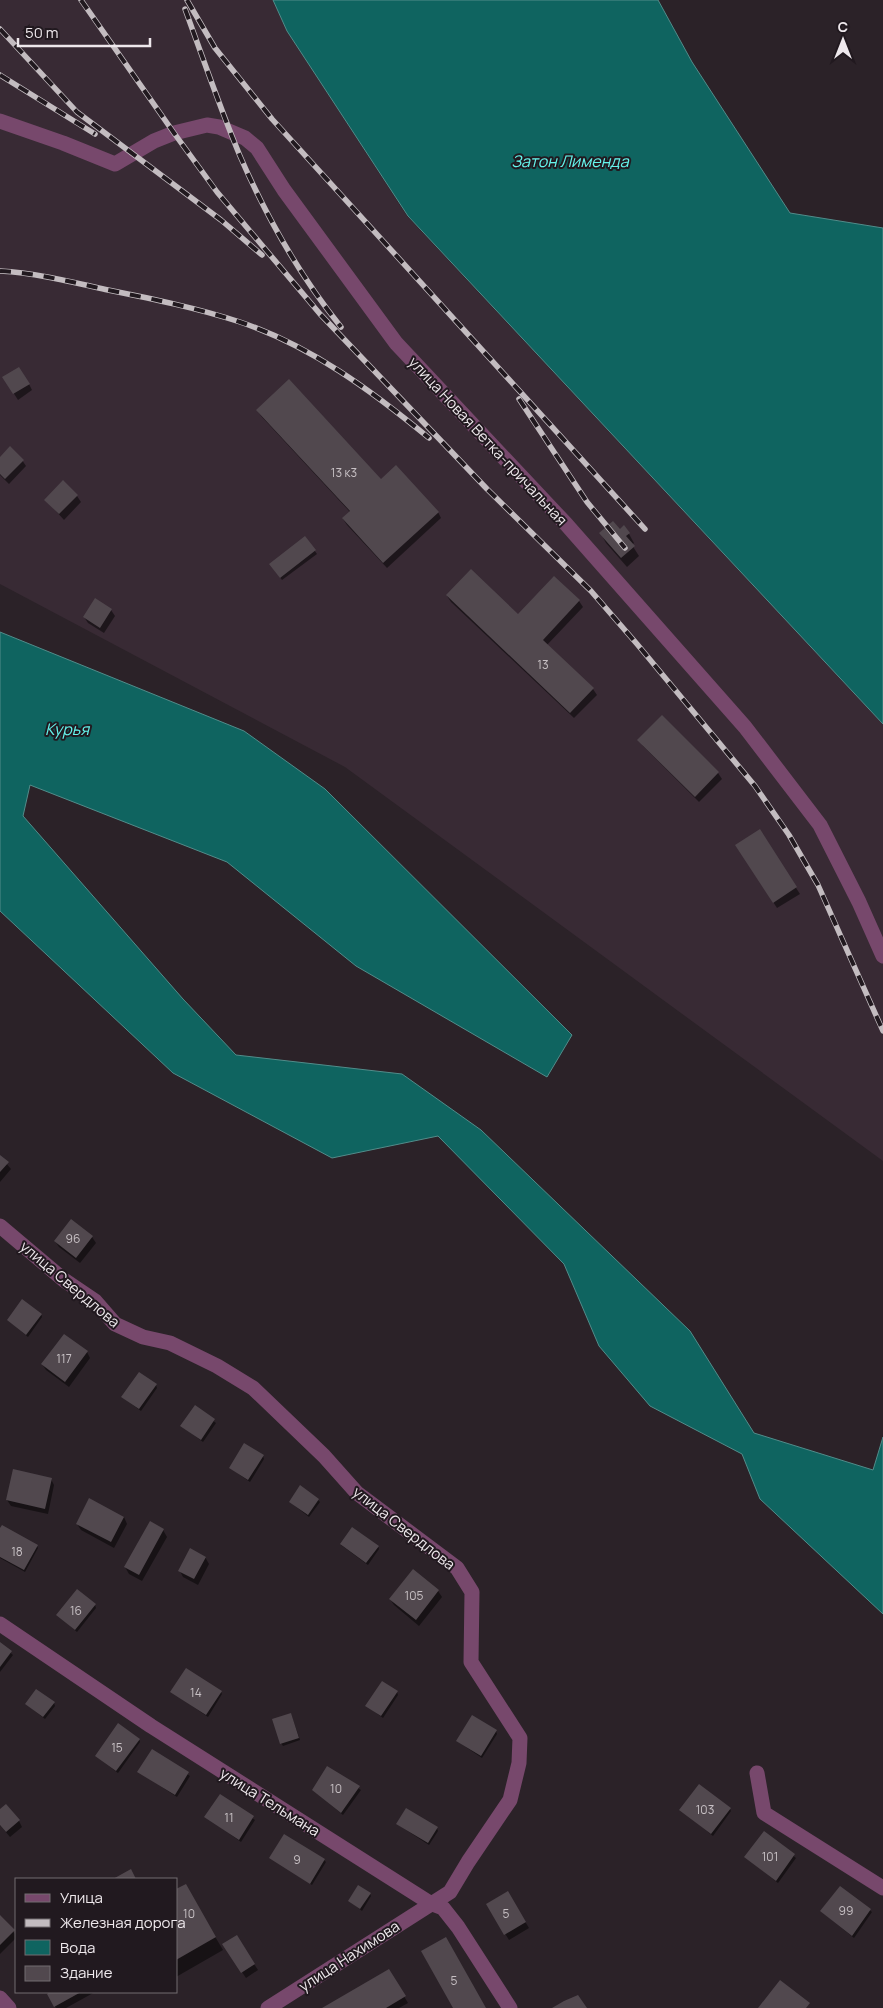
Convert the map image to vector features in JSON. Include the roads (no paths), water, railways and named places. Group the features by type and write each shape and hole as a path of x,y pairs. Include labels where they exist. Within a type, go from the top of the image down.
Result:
{"street":[{"name":"улица Новая Ветка-причальная","path":"0,122 64,143 115,164 154,141 174,133 207,125 219,127 245,138 257,148 284,190 396,343 566,524 746,727 820,825 859,902 883,956"},
{"name":"улица Свердлова","path":"0,1226 64,1280 95,1301 115,1324 143,1337 170,1343 217,1366 253,1388 324,1456 356,1493 457,1568 472,1592 470,1662 520,1738 519,1763 510,1800 450,1892 430,1903"},
{"name":"улица Тельмана","path":"0,1624 151,1726 430,1903 443,1908 458,1927 510,2008"},
{"path":"757,1773 764,1813 883,1888"},
{"name":"улица Нахимова","path":"268,2008 379,1938 430,1903"},
{"path":"0,1998 9,2008"}],"water":[{"name":"Затон Лименда","path":"273,0 658,0 692,62 790,213 883,228 883,724 408,216 287,31"},
{"name":"Курья","path":"0,632 244,731 325,789 572,1035 547,1077 356,966 227,862 30,785 23,816 183,999 236,1055 402,1074 481,1130 690,1331 754,1433 873,1470 883,1437 883,1614 760,1499 742,1454 650,1406 599,1346 564,1264 438,1136 332,1158 173,1073 0,911"}],"railway":[{"path":"81,0 217,192 320,314 487,489 591,591 755,786 789,835 818,885 883,1031"},
{"path":"187,0 215,48 272,119 645,529"},
{"path":"185,9 240,156 261,201 298,266 341,327"},
{"path":"0,29 77,112 221,220 262,255"},
{"path":"0,75 95,134"},
{"path":"0,271 54,278 175,304 224,317 266,332 340,371 429,438"},
{"path":"519,399 587,502 625,548"}]}
